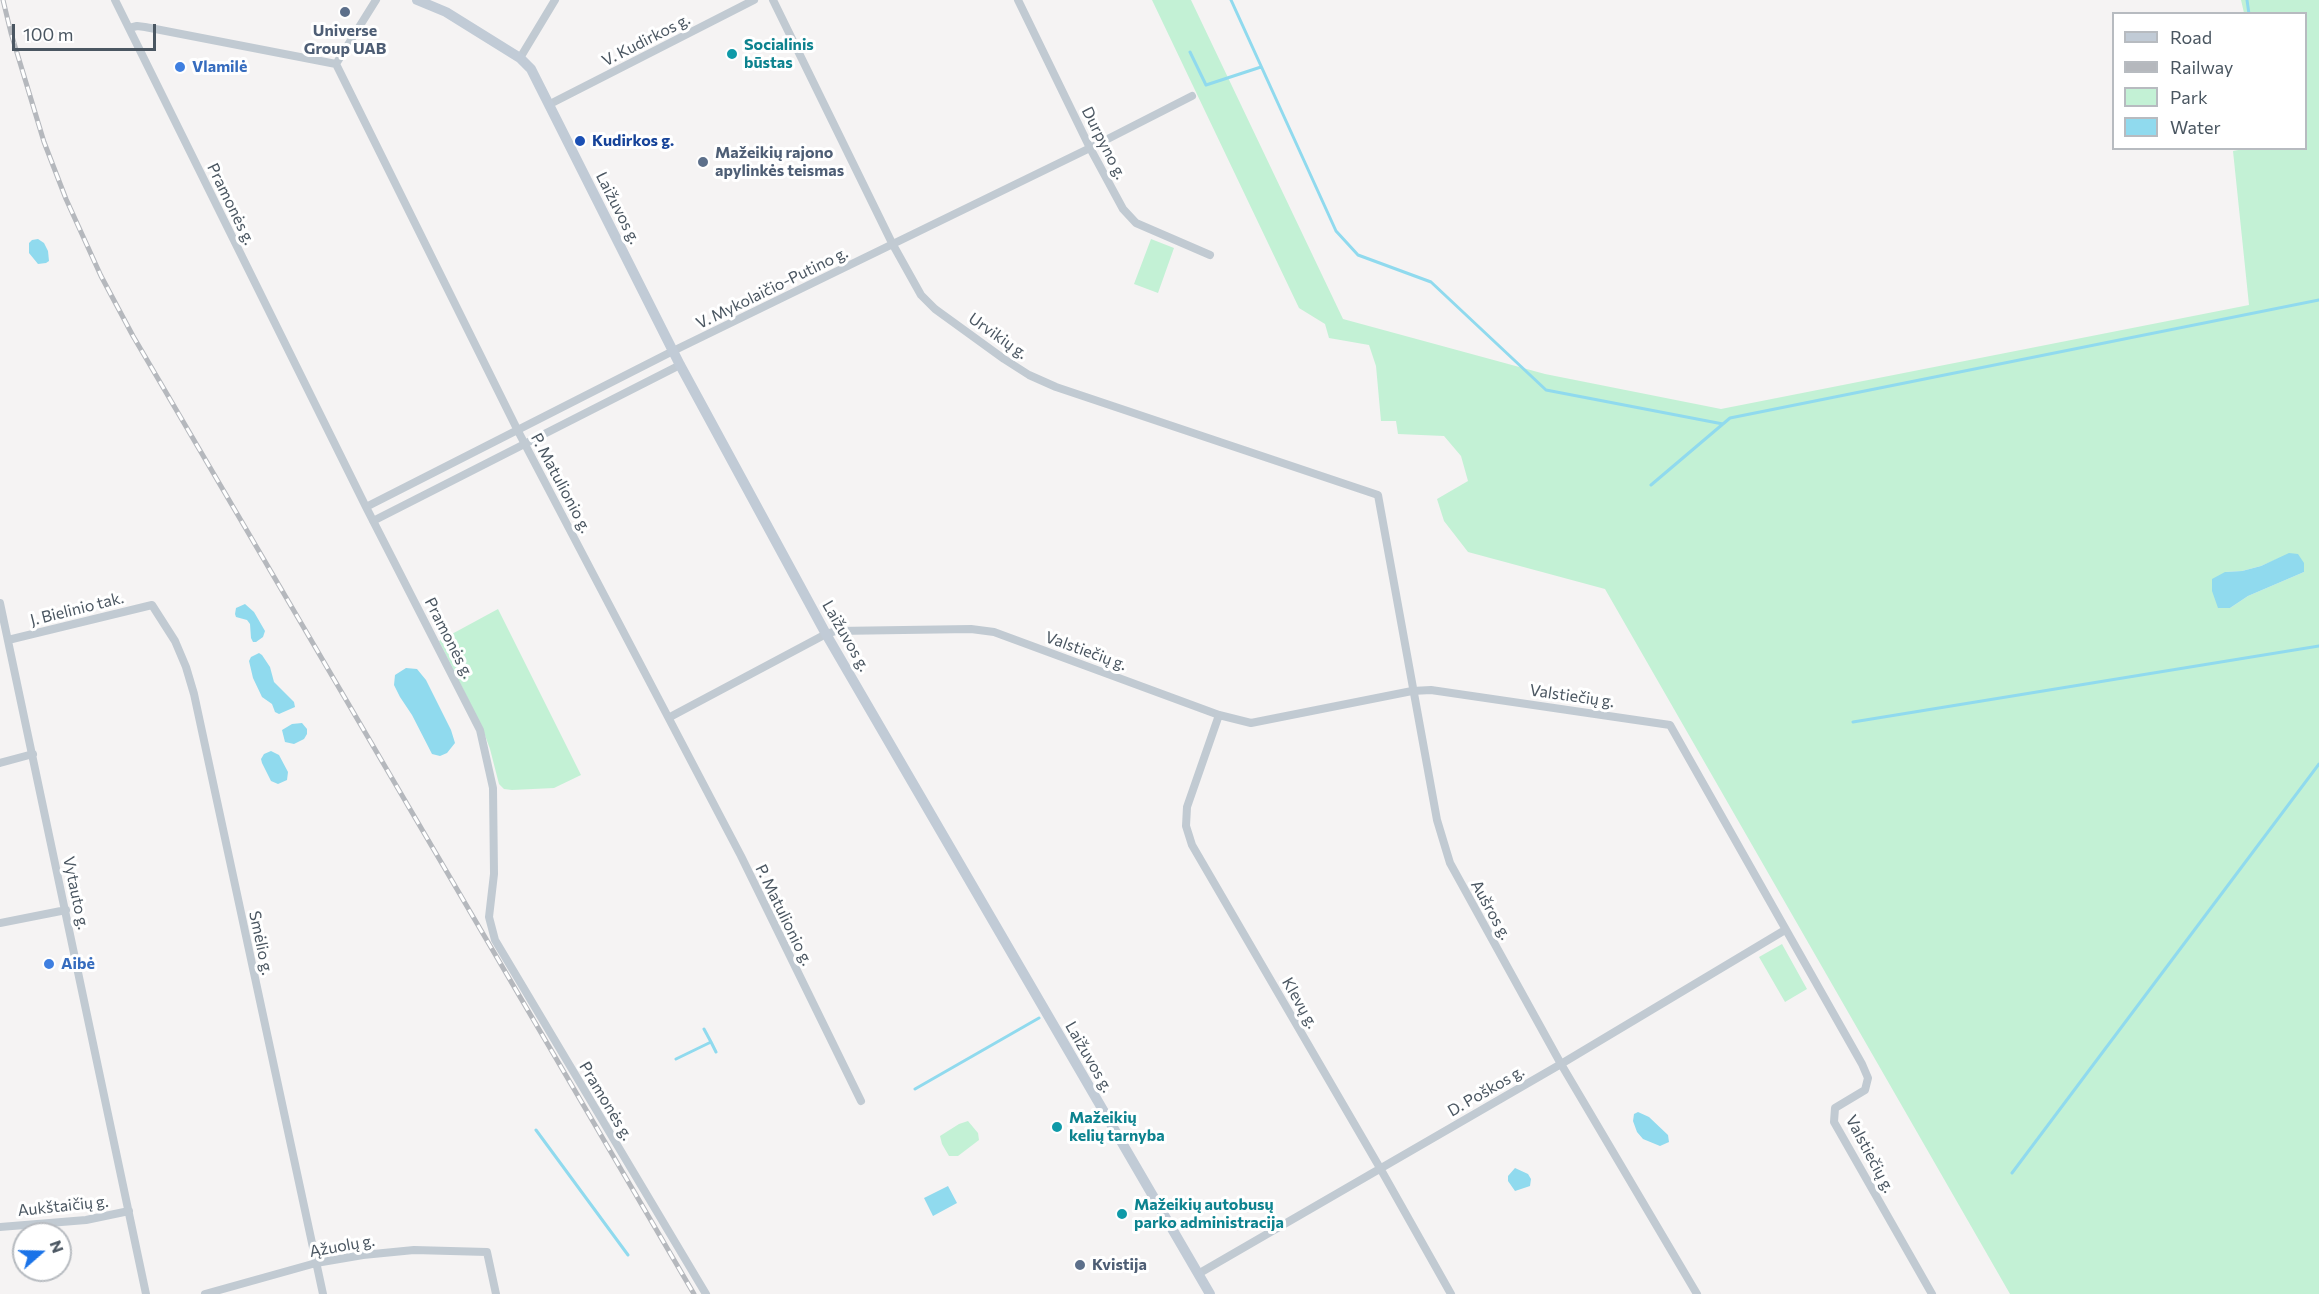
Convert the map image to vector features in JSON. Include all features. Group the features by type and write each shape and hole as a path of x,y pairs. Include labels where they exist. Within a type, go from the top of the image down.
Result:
{"main road":[{"name":"Laižuvos g.","path":"417,0 446,12 520,57 531,69 680,365 826,634 1210,1294"},
{"path":"438,0 446,12"}],"street":[{"name":"Pramonės g.","path":"114,0 366,507 480,730 493,788 494,874 489,917 495,940 706,1294"},
{"path":"129,28 145,27 336,63 376,0"},
{"path":"520,57 555,0"},
{"name":"V. Kudirkos g.","path":"549,104 754,0"},
{"name":"Urvikių g.","path":"773,0 892,243 921,295 944,315 1029,375 1056,387 1378,495"},
{"name":"Durpyno g.","path":"1018,0 1090,148 1123,209 1136,223 1210,255"},
{"name":"P. Matulionio g.","path":"336,63 518,431 670,717 861,1101"},
{"name":"V. Mykolaičio-Putino g.","path":"366,507 674,351 1192,96"},
{"path":"374,521 680,365"},
{"name":"Aušros g.","path":"1378,495 1437,820 1450,863 1561,1064 1697,1294"},
{"name":"Vytauto g.","path":"0,603 146,1294"},
{"name":"J. Bielinio tak.","path":"8,640 152,605"},
{"name":"Smėlio g.","path":"152,605 181,655 194,694 323,1294"},
{"name":"Valstiečių g.","path":"826,634 836,631 971,629 994,632 1220,715 1251,723 1412,691 1431,690 1670,725 1868,1078 1865,1090 1835,1108 1834,1122 1932,1294"},
{"path":"670,717 826,634"},
{"path":"0,652 10,650"},
{"name":"Klevų g.","path":"1220,715 1187,807 1186,826 1192,845 1380,1168 1450,1294"},
{"path":"0,763 33,754"},
{"path":"0,923 66,910"},
{"name":"D. Poškos g.","path":"1198,1274 1561,1064 1785,930"},
{"name":"Aukštaičių g.","path":"0,1227 86,1220 129,1211"},
{"name":"Ąžuolų g.","path":"205,1294 316,1263 414,1250 487,1252 496,1294"}],"green space":[{"path":"1152,0 1191,0 1343,319 1545,374 1721,409 2249,305 2233,151 2307,150 2307,12 2244,12 2241,0 2319,0 2319,1294 2010,1294 1605,589 1468,552 1444,521 1437,499 1468,481 1461,456 1444,436 1398,434 1396,421 1381,421 1376,366 1369,345 1329,338 1325,324 1299,308","holes":["2289,554 2304,572 2248,596 2230,608 2225,572 2242,571 2261,566"]},
{"path":"1151,239 1174,248 1158,293 1134,284"},
{"path":"498,609 581,775 554,788 512,790 504,789 499,784 482,727 439,641"},
{"path":"1782,944 1807,989 1785,1002 1759,957"},
{"path":"968,1121 978,1133 979,1140 958,1156 949,1156 940,1136"}],"water":[{"path":"38,239 44,243 48,251 49,261 46,263 38,264 29,253 29,243"},
{"path":"2289,553 2298,554 2304,563 2304,572 2248,596 2230,608 2218,608 2212,591 2212,579 2225,572 2242,571 2261,566"},
{"path":"245,604 254,612 265,631 263,637 256,642 253,642 251,638 250,624 247,620 236,617 235,614 236,608"},
{"path":"259,653 270,667 274,682 294,702 295,707 279,714 275,712 272,704 262,697 253,678 249,661 251,657"},
{"path":"406,668 417,669 426,680 451,730 455,743 447,753 440,756 432,754 394,685 395,675"},
{"path":"302,723 307,729 304,739 294,744 285,742 282,730 292,724"},
{"path":"271,751 279,755 288,772 287,780 278,784 271,781 261,759 264,754"},
{"path":"1638,1112 1649,1117 1668,1135 1669,1142 1660,1146 1643,1139 1637,1132 1633,1121 1634,1114"},
{"path":"1515,1168 1528,1174 1531,1179 1530,1186 1515,1191 1508,1181 1508,1176"},
{"path":"948,1186 957,1203 933,1216 924,1198"}],"waterway":[{"path":"1231,0 1336,231 1358,255 1431,282 1546,390 1723,424"},
{"path":"2247,0 2249,12"},
{"path":"1190,52 1206,85 1261,67"},
{"path":"1651,485 1730,418 2319,300"},
{"path":"1853,722 2319,646"},
{"path":"2012,1173 2319,764"},
{"path":"915,1089 1039,1018"},
{"path":"676,1059 711,1042 704,1029"},
{"path":"711,1042 716,1052"},
{"path":"536,1130 628,1255"}],"railway":[{"path":"3,0 44,142 66,199 101,276 133,336 694,1294"}],"place":[{"name":"Universe Group UAB","path":"345,12"},
{"name":"Socialinis būstas","path":"732,54"},
{"name":"Vlamilė","path":"180,67"},
{"name":"Kudirkos g.","path":"580,141"},
{"name":"Mažeikių rajono apylinkės teismas","path":"703,162"},
{"name":"Aibė","path":"49,964"},
{"name":"Mažeikių kelių tarnyba","path":"1057,1127"},
{"name":"Mažeikių autobusų parko administracija","path":"1122,1214"},
{"name":"Kvistija","path":"1080,1265"}]}
